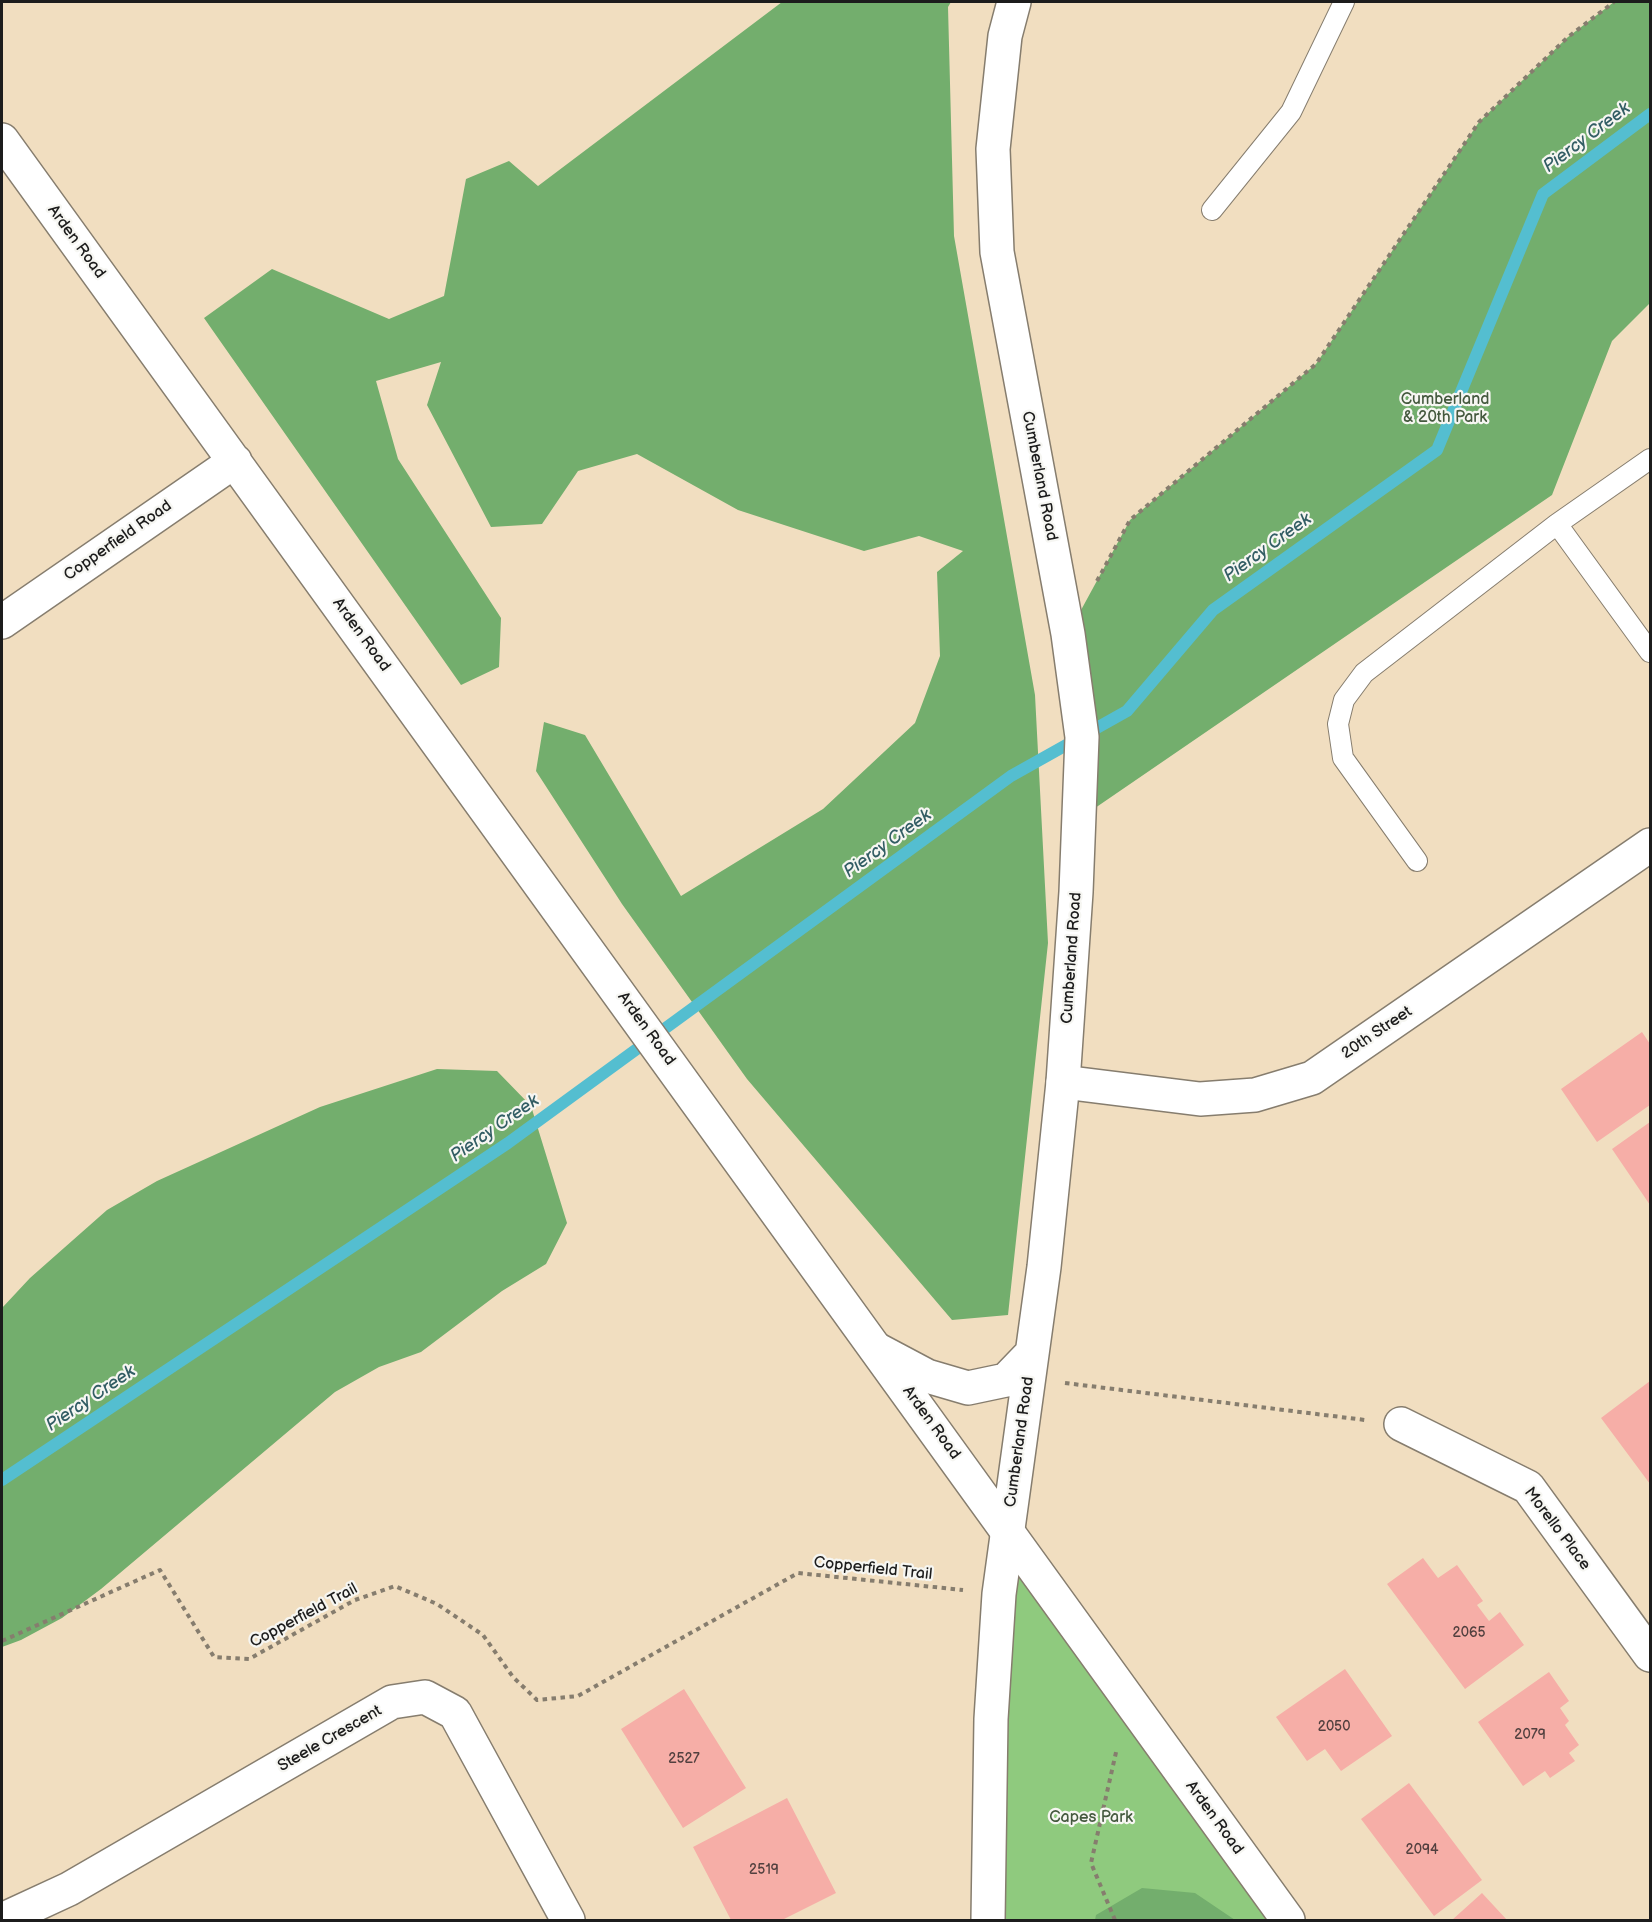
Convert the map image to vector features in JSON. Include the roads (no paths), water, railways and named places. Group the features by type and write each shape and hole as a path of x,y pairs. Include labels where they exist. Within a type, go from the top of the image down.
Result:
{"street":[{"name":"Cumberland Road","path":"988,1920 991,1719 999,1594 1031,1366 1063,1082 1076,892 1082,737 1068,634 997,252 993,149 1005,36 1014,2"},
{"name":"Arden Road","path":"2,140 1009,1530 1288,1920"},
{"name":"Copperfield Road","path":"2,622 235,461"},
{"name":"20th Street","path":"1063,1082 1200,1099 1255,1095 1312,1078 1649,849"},
{"path":"878,1350 927,1376 968,1388 1006,1380 1031,1366"},
{"name":"Morello Place","path":"1401,1424 1528,1487 1650,1655"},
{"name":"Steele Crescent","path":"2,1920 69,1889 392,1702 425,1696 455,1713 568,1920"}],"lane":[{"path":"1212,210 1291,112 1344,2"},
{"path":"1417,861 1343,758 1338,724 1344,700 1364,673 1557,524 1650,459"},
{"path":"1557,524 1650,652"}],"waterway":[{"name":"Piercy Creek","path":"2,1480 508,1143 1011,776 1127,711 1213,610 1437,450 1543,194 1650,114"}],"park label":[{"name":"Cumberland & 20th Park","path":"1445,409"},
{"name":"Capes Park","path":"1091,1818"}]}
